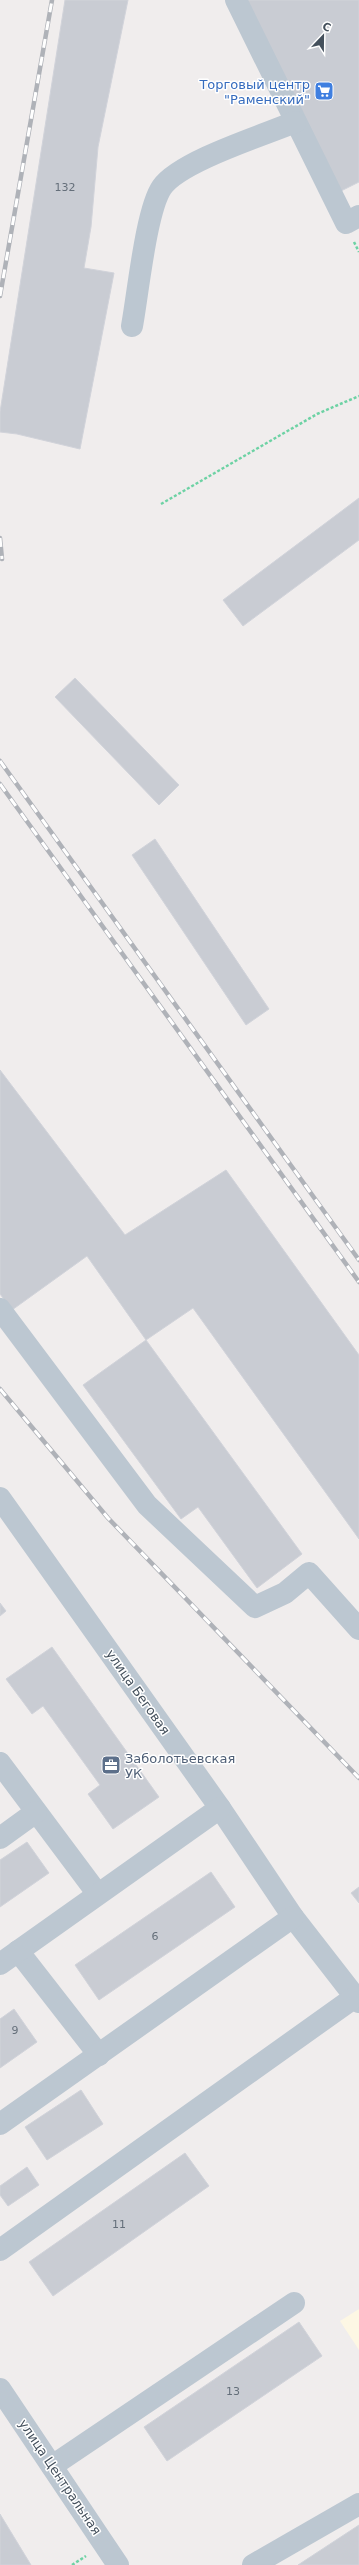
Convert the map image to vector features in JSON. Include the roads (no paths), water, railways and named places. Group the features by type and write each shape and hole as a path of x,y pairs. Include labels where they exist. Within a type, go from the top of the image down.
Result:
{"street":[{"path":"236,0 346,223 359,216"},
{"path":"132,326 152,210 162,186 183,169 295,122"},
{"path":"0,1309 147,1505 255,1607 284,1593 309,1573 359,1629"},
{"name":"улица Беговая","path":"0,1498 220,1808 293,1917 357,2000"},
{"path":"0,1763 97,1893"},
{"path":"0,1964 97,1893 220,1808"},
{"path":"0,1838 36,1812"},
{"path":"0,2124 293,1917"},
{"path":"18,1951 99,2054"},
{"path":"0,2250 357,2000"},
{"path":"52,2466 294,2303"},
{"name":"улица Центральная","path":"0,2389 118,2565"},
{"path":"253,2565 359,2504"}],"railway":[{"path":"0,296 52,0"},
{"path":"0,538 2,559"},
{"path":"0,761 359,1260"},
{"path":"0,784 359,1282"},
{"path":"0,1389 108,1518 359,1778"}],"place":[{"name":"Торговый центр \"Раменский\"","path":"324,91"},
{"name":"Заболотьевская УК","path":"111,1765"}]}
